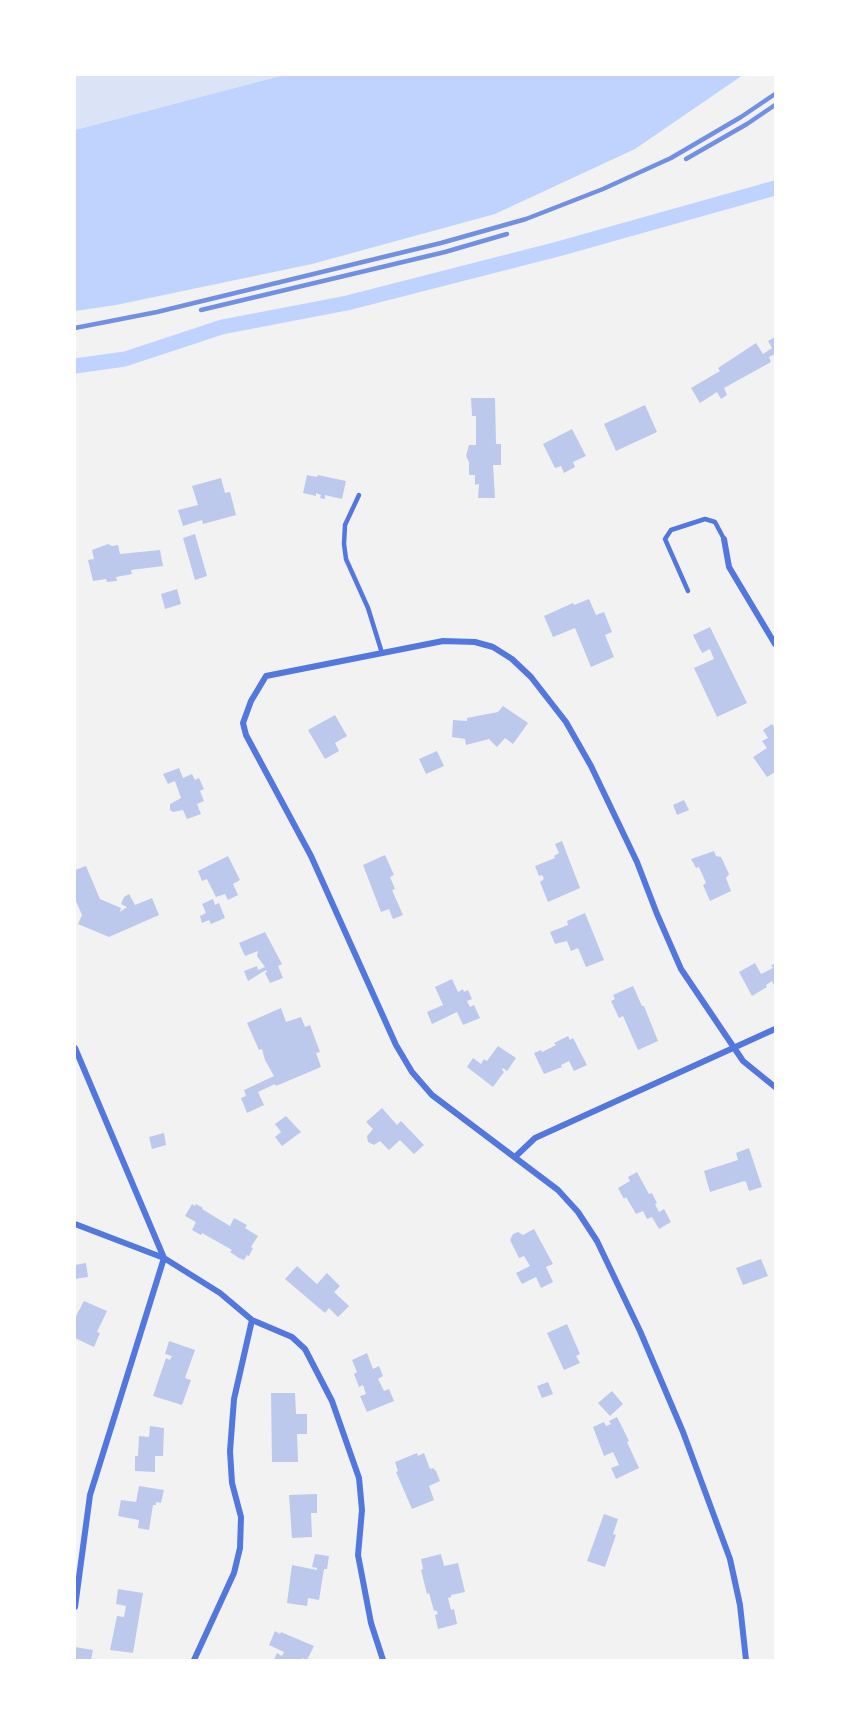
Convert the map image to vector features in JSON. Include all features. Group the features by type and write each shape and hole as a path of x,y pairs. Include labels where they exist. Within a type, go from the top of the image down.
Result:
{"street":[{"path":"724,539 729,567 775,644"},
{"path":"746,1660 740,1605 730,1559 683,1432 640,1331 597,1240 578,1212 558,1190 432,1095 412,1072 396,1045 312,856 246,735 243,723 251,700 266,676 443,641 474,642 493,647 512,658 531,676 566,722 591,766 638,862 681,969 742,1061 775,1087"},
{"path":"515,1157 535,1138 775,1029"},
{"path":"75,1048 164,1258 90,1494 75,1607"},
{"path":"75,1224 164,1258 220,1293 252,1320 292,1336 305,1349 332,1401 359,1478 363,1510 358,1555 371,1623 383,1660"},
{"path":"194,1660 234,1573 240,1548 241,1517 232,1483 230,1451 234,1399 252,1320"}],"lane":[{"path":"359,495 345,525 346,560 368,608 382,653"},
{"path":"688,591 665,539 670,530 705,519 715,522 724,539"}],"shaded area":[{"path":"75,75 284,75 75,130"}],"water":[{"path":"284,75 743,75 635,149 495,214 312,264 116,305 75,311 75,130"}],"building":[{"path":"775,337 775,354 769,357 771,362 724,388 727,395 721,399 717,392 700,403 691,388 720,371 718,368 756,343 763,354 772,348 768,341"},
{"path":"471,398 495,398 496,444 501,444 501,465 493,465 495,498 478,498 479,484 475,485 475,475 469,475 469,462 466,456 469,445 476,445 476,416 472,416"},
{"path":"645,405 657,432 616,451 604,424"},
{"path":"572,429 586,456 573,462 575,467 564,473 561,466 555,468 543,444"},
{"path":"307,475 346,481 342,499 325,495 325,499 320,498 321,495 316,493 316,496 303,493"},
{"path":"221,478 225,493 230,492 236,515 203,524 202,520 183,526 178,510 198,505 192,486"},
{"path":"195,534 207,576 195,580 183,538"},
{"path":"108,544 118,545 120,554 160,550 163,566 131,570 132,574 116,577 117,581 107,582 106,579 93,581 88,560 94,559 92,550"},
{"path":"177,589 181,604 165,609 161,594"},
{"path":"589,599 596,615 604,612 612,632 605,635 614,657 591,667 575,628 553,637 544,616 573,603 574,605"},
{"path":"710,627 747,703 717,717 694,668 714,659 710,649 702,653 693,635"},
{"path":"503,706 528,723 513,744 505,738 497,747 489,739 466,745 465,739 452,737 453,720 467,721 467,718 498,712"},
{"path":"335,715 347,736 335,743 339,751 325,759 308,730"},
{"path":"772,724 775,728 775,772 767,777 753,757 767,748 762,741 768,738 763,730"},
{"path":"437,751 444,766 426,774 419,759"},
{"path":"179,768 183,778 192,774 195,780 199,778 204,789 200,791 204,801 197,804 201,814 187,819 183,810 173,812 170,810 170,804 181,798 175,781 168,784 163,774"},
{"path":"684,800 689,810 677,815 673,805"},
{"path":"562,841 580,888 548,902 540,882 544,879 542,875 539,876 535,866 555,858 554,856 559,853 555,844"},
{"path":"714,851 716,856 721,857 729,874 726,878 731,891 710,901 699,867 696,868 691,859"},
{"path":"385,855 394,875 390,877 395,889 392,890 403,915 393,919 389,909 381,912 363,865"},
{"path":"228,856 240,880 233,884 238,895 228,900 225,894 216,897 207,879 202,881 198,871"},
{"path":"86,866 100,899 121,908 120,912 127,907 121,904 124,897 129,894 135,905 152,898 159,915 109,937 78,924 82,915 75,899 75,870"},
{"path":"213,899 215,905 219,903 225,918 211,924 209,920 202,923 200,916 206,913 202,904"},
{"path":"585,913 604,960 586,967 578,948 571,951 567,941 555,944 550,932 568,925 567,921"},
{"path":"265,932 282,964 278,966 283,978 270,983 265,973 266,970 248,981 244,971 257,966 258,970 265,967 257,956 258,951 245,956 239,943"},
{"path":"755,963 761,974 773,968 771,965 775,964 775,987 772,981 752,996 739,972"},
{"path":"452,979 458,992 463,989 464,992 468,990 472,999 467,1001 470,1007 474,1005 480,1018 463,1025 457,1012 432,1024 427,1012 443,1005 435,987"},
{"path":"633,986 658,1041 638,1050 623,1016 619,1018 611,1001 615,999 613,995"},
{"path":"281,1008 286,1022 301,1017 305,1027 310,1025 320,1052 316,1053 321,1067 258,1092 264,1105 247,1113 241,1098 246,1096 244,1090 274,1076 247,1023"},
{"path":"568,1036 570,1040 573,1038 587,1065 574,1071 569,1061 561,1065 562,1067 544,1074 534,1053 556,1045 554,1043"},
{"path":"498,1046 516,1058 507,1071 503,1068 504,1072 493,1087 467,1067 473,1058 481,1064 484,1059 487,1061"},
{"path":"382,1108 397,1125 401,1121 424,1145 414,1154 400,1140 389,1150 380,1141 374,1145 368,1142 367,1136 373,1129 366,1122"},
{"path":"286,1116 301,1132 282,1146 275,1137 281,1132 275,1124"},
{"path":"164,1133 166,1145 152,1149 149,1137"},
{"path":"749,1148 762,1187 749,1191 744,1181 710,1192 704,1171 738,1160 736,1153"},
{"path":"637,1172 649,1194 652,1193 659,1212 664,1209 671,1222 659,1229 652,1217 647,1219 643,1211 636,1214 618,1188 630,1181 628,1177"},
{"path":"192,1204 203,1208 230,1226 234,1218 247,1225 245,1228 258,1236 251,1247 253,1248 249,1256 247,1255 244,1260 239,1258 230,1252 232,1250 192,1230 196,1222 185,1216"},
{"path":"534,1229 553,1264 546,1267 553,1282 541,1288 536,1277 522,1284 516,1273 530,1266 524,1256 519,1258 510,1240 513,1234 518,1232 523,1235"},
{"path":"761,1259 768,1276 743,1285 736,1268"},
{"path":"86,1263 88,1277 75,1279 75,1265"},
{"path":"297,1266 317,1284 327,1273 340,1286 334,1292 349,1306 338,1317 329,1308 325,1313 285,1279"},
{"path":"84,1301 107,1311 97,1332 100,1333 94,1347 75,1338 75,1318"},
{"path":"567,1324 580,1354 576,1356 580,1363 564,1370 547,1333"},
{"path":"169,1341 195,1350 185,1378 191,1380 182,1405 153,1396 166,1358 170,1360 172,1356 165,1354"},
{"path":"367,1353 373,1369 379,1366 383,1376 378,1379 384,1391 389,1389 394,1401 367,1412 360,1396 366,1394 363,1385 359,1387 354,1374 357,1372 352,1360"},
{"path":"548,1382 553,1394 542,1398 537,1386"},
{"path":"612,1391 623,1404 610,1416 598,1403"},
{"path":"271,1393 295,1393 296,1414 307,1414 307,1434 297,1434 298,1462 272,1462"},
{"path":"617,1417 639,1468 616,1479 611,1468 619,1465 613,1452 604,1456 593,1427 604,1422 606,1426 611,1424 609,1421"},
{"path":"150,1426 164,1428 163,1456 155,1456 155,1472 135,1471 139,1436 149,1437"},
{"path":"417,1453 418,1456 424,1453 430,1469 433,1468 436,1471 440,1481 429,1486 434,1500 412,1509 396,1472 398,1471 395,1462"},
{"path":"139,1486 164,1490 161,1503 156,1502 156,1505 153,1505 149,1530 138,1528 139,1520 118,1516 121,1500 136,1502"},
{"path":"317,1494 317,1513 311,1513 312,1537 292,1538 289,1495"},
{"path":"604,1514 618,1519 613,1534 616,1535 605,1567 587,1561"},
{"path":"315,1554 329,1556 327,1569 324,1569 319,1600 308,1598 307,1606 287,1603 292,1565 317,1570 312,1567"},
{"path":"441,1554 444,1566 458,1563 465,1592 451,1595 448,1598 451,1610 454,1609 457,1624 438,1629 435,1615 438,1614 436,1610 434,1611 429,1593 427,1594 421,1570 423,1569 421,1559"},
{"path":"118,1589 143,1593 133,1653 110,1650 117,1616 124,1617 126,1606 116,1604"},
{"path":"275,1631 314,1646 307,1660 302,1658 301,1660 274,1660 277,1653 282,1656 284,1652 269,1645"},
{"path":"75,1647 93,1650 91,1660 75,1660"}],"waterway":[{"path":"75,366 125,359 222,327 347,303 558,249 775,188"}],"railway":[{"path":"75,328 157,312 441,243 526,219 603,189 671,158 775,94"},
{"path":"686,159 775,105"},
{"path":"201,310 445,252 507,234"}]}
